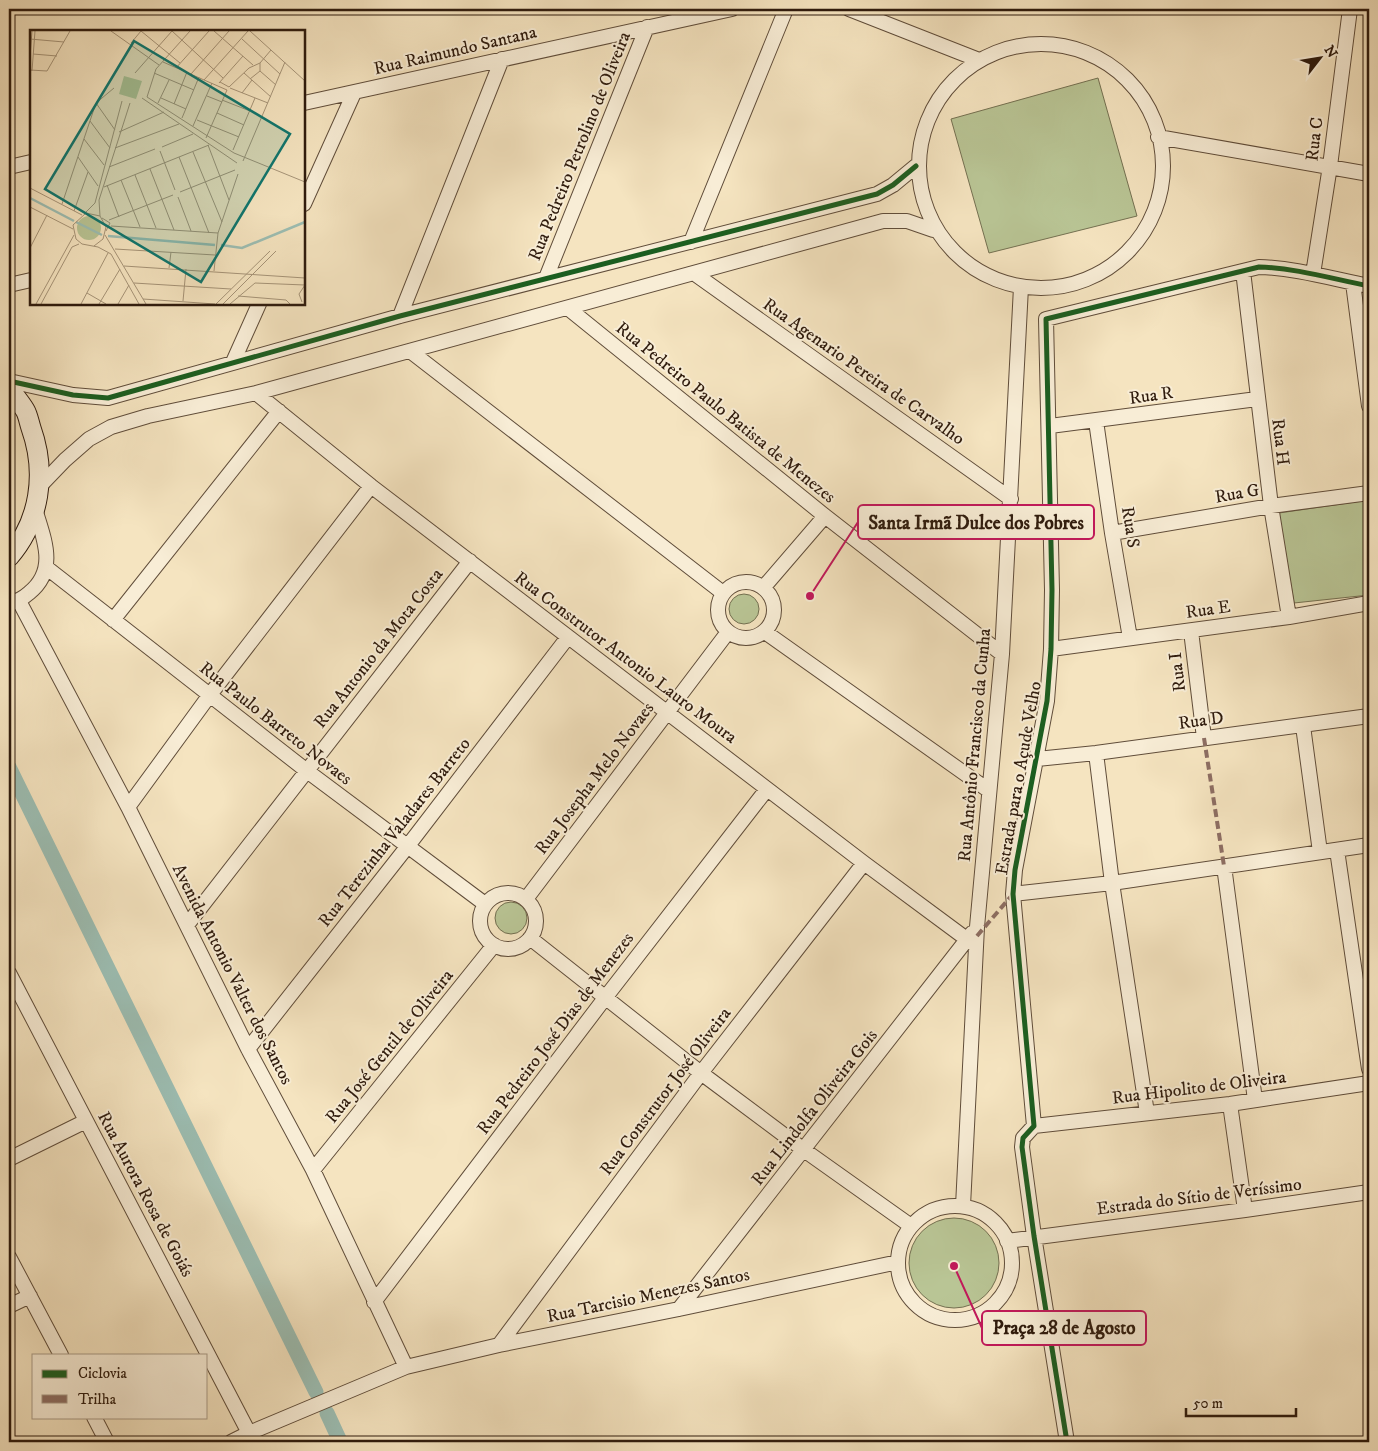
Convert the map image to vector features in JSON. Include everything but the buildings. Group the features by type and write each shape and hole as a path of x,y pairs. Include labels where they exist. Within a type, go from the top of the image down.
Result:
{"street":[{"name":"Rua Raimundo Santana","path":"305,103 732,9"},
{"path":"691,242 786,9"},
{"path":"849,9 979,60"},
{"name":"Rua C","path":"1313,274 1330,166 1350,9"},
{"name":"Rua Pedreiro Petrolino de Oliveira","path":"546,278 647,27"},
{"path":"40,486 65,460 89,440 110,427 148,416 256,393 883,222 907,221 933,230 953,250 984,274 1021,287 1045,288 1085,280 1120,260 1146,230 1161,192 1163,152 1151,113 1128,80 1095,56 1057,44 1016,45 979,60 948,86 927,120 916,166 922,195 933,230"},
{"path":"400,316 502,59"},
{"path":"305,202 354,93"},
{"path":"1158,137 1369,174"},
{"path":"9,166 30,162"},
{"path":"9,380 73,395 108,398 400,316 877,194 893,185 916,166"},
{"path":"1243,271 1259,267 1275,268 1369,286"},
{"name":"Estrada para o Açude Velho","path":"1034,1126 1013,894 1015,870 1047,701 1051,649 1050,426 1046,319 1243,271"},
{"name":"Rua H","path":"1243,271 1271,506 1289,617"},
{"name":"Rua Agenario Pereira de Carvalho","path":"695,274 1011,499"},
{"path":"9,285 30,280"},
{"path":"1353,283 1369,402"},
{"name":"Rua Antônio Francisco da Cunha","path":"963,1206 972,943 977,926 1002,654 1021,287"},
{"path":"233,362 259,305"},
{"name":"Rua Pedreiro Paulo Batista de Menezes","path":"569,309 825,516 1002,654"},
{"path":"410,351 723,593"},
{"path":"9,388 25,411 38,448 40,486 35,509 19,545 9,558"},
{"name":"Rua Construtor Antonio Lauro Moura","path":"256,393 371,486 864,863 972,943"},
{"name":"Rua R","path":"1050,426 1257,399"},
{"path":"113,620 278,411"},
{"name":"Rua S","path":"1096,421 1112,533 1130,638"},
{"path":"128,807 209,696 371,486"},
{"name":"Rua G","path":"1112,533 1271,506 1369,493"},
{"path":"14,602 38,586 47,568 45,542 35,509"},
{"path":"762,588 825,516"},
{"name":"Rua Antonio da Mota Costa","path":"187,925 470,561"},
{"name":"Rua Paulo Barreto Novaes","path":"47,568 209,696 485,904"},
{"path":"746,582 762,588 769,593 774,609 770,625 765,632 750,638 735,636 728,632 719,618 719,601 723,593 737,583 746,582"},
{"name":"Avenida Antonio Valter dos Santos","path":"14,602 128,807 248,1049 313,1170 406,1367"},
{"name":"Rua E","path":"1051,649 1289,617 1369,603"},
{"name":"Rua I","path":"1191,631 1204,738"},
{"name":"Rua Josepha Melo Novaes","path":"526,899 728,632"},
{"path":"765,632 988,790"},
{"name":"Rua Terezinha Valadares Barreto","path":"248,1049 408,847 568,636"},
{"name":"Rua D","path":"1037,759 1096,753 1369,716"},
{"path":"1303,726 1320,852"},
{"path":"1096,753 1112,883 1147,1113"},
{"name":"Rua Pedreiro José Dias de Menezes","path":"374,1302 604,998 768,788"},
{"path":"1013,894 1112,883 1369,846"},
{"path":"1337,850 1369,1069"},
{"name":"Rua Construtor José Oliveira","path":"499,1345 701,1073 864,863"},
{"path":"1224,866 1255,1100"},
{"path":"500,893 518,894 526,899 532,905 536,922 530,938 517,947 509,949 494,945 483,934 481,926 480,918 485,904 492,897 500,893"},
{"path":"530,938 701,1073 804,1150 911,1226"},
{"name":"Rua Lindolfa Oliveira Gois","path":"679,1309 804,1150 972,943"},
{"name":"Rua José Gentil de Oliveira","path":"313,1170 494,945"},
{"name":"Rua Aurora Rosa de Goiás","path":"9,973 208,1354"},
{"name":"Rua Hipolito de Oliveira","path":"1034,1126 1230,1104 1369,1083"},
{"path":"1230,1104 1245,1210"},
{"path":"9,1159 86,1121"},
{"path":"1034,1126 1023,1138 1022,1147 1034,1236 1067,1442"},
{"name":"Estrada do Sítio de Veríssimo","path":"1007,1241 1369,1192"},
{"path":"963,1206 977,1210 990,1218 1000,1228 1007,1241 1012,1259 1012,1268 1011,1277 1003,1294 991,1308 975,1317 957,1321 938,1318 922,1310 909,1297 900,1280 898,1262 901,1243 911,1226 926,1213 944,1207 963,1206"},
{"path":"9,1257 59,1354"},
{"name":"Rua Tarcisio Menezes Santos","path":"231,1442 406,1367 499,1345 898,1262"},
{"path":"9,1306 30,1296"},
{"name":"Rua Aurora Rosa de Goiás","path":"208,1355 249,1433"},
{"path":"95,1418 107,1442"}],"green space":[{"path":"1098,78 1137,216 989,253 951,119"},
{"path":"1369,500 1369,595 1294,603 1279,513"},
{"path":"744,594 755,598 759,609 755,620 744,624 733,620 729,609 733,598"},
{"path":"511,902 523,906 527,918 523,930 511,934 499,930 495,918 499,906"},
{"path":"954,1218 971,1221 986,1231 996,1246 999,1263 996,1280 986,1295 971,1305 954,1308 937,1305 922,1295 912,1280 909,1263 912,1246 922,1231 937,1221"}],"waterway":[{"path":"9,767 316,1392"},
{"path":"327,1413 339,1439"}],"marked path":[{"path":"1204,738 1224,866"},
{"path":"977,936 1013,894"}],"cycle path":[{"path":"9,381 73,395 108,398 400,316 877,194 893,185 916,166"},
{"path":"1067,1442 1034,1236 1022,1147 1023,1138 1034,1126 1013,894 1015,870 1047,701 1051,649 1052,590 1046,319 1259,267 1301,272 1369,286"}],"place":[{"name":"Santa Irmã Dulce dos Pobres","path":"810,596"},
{"name":"Praça 28 de Agosto","path":"954,1266"}]}
